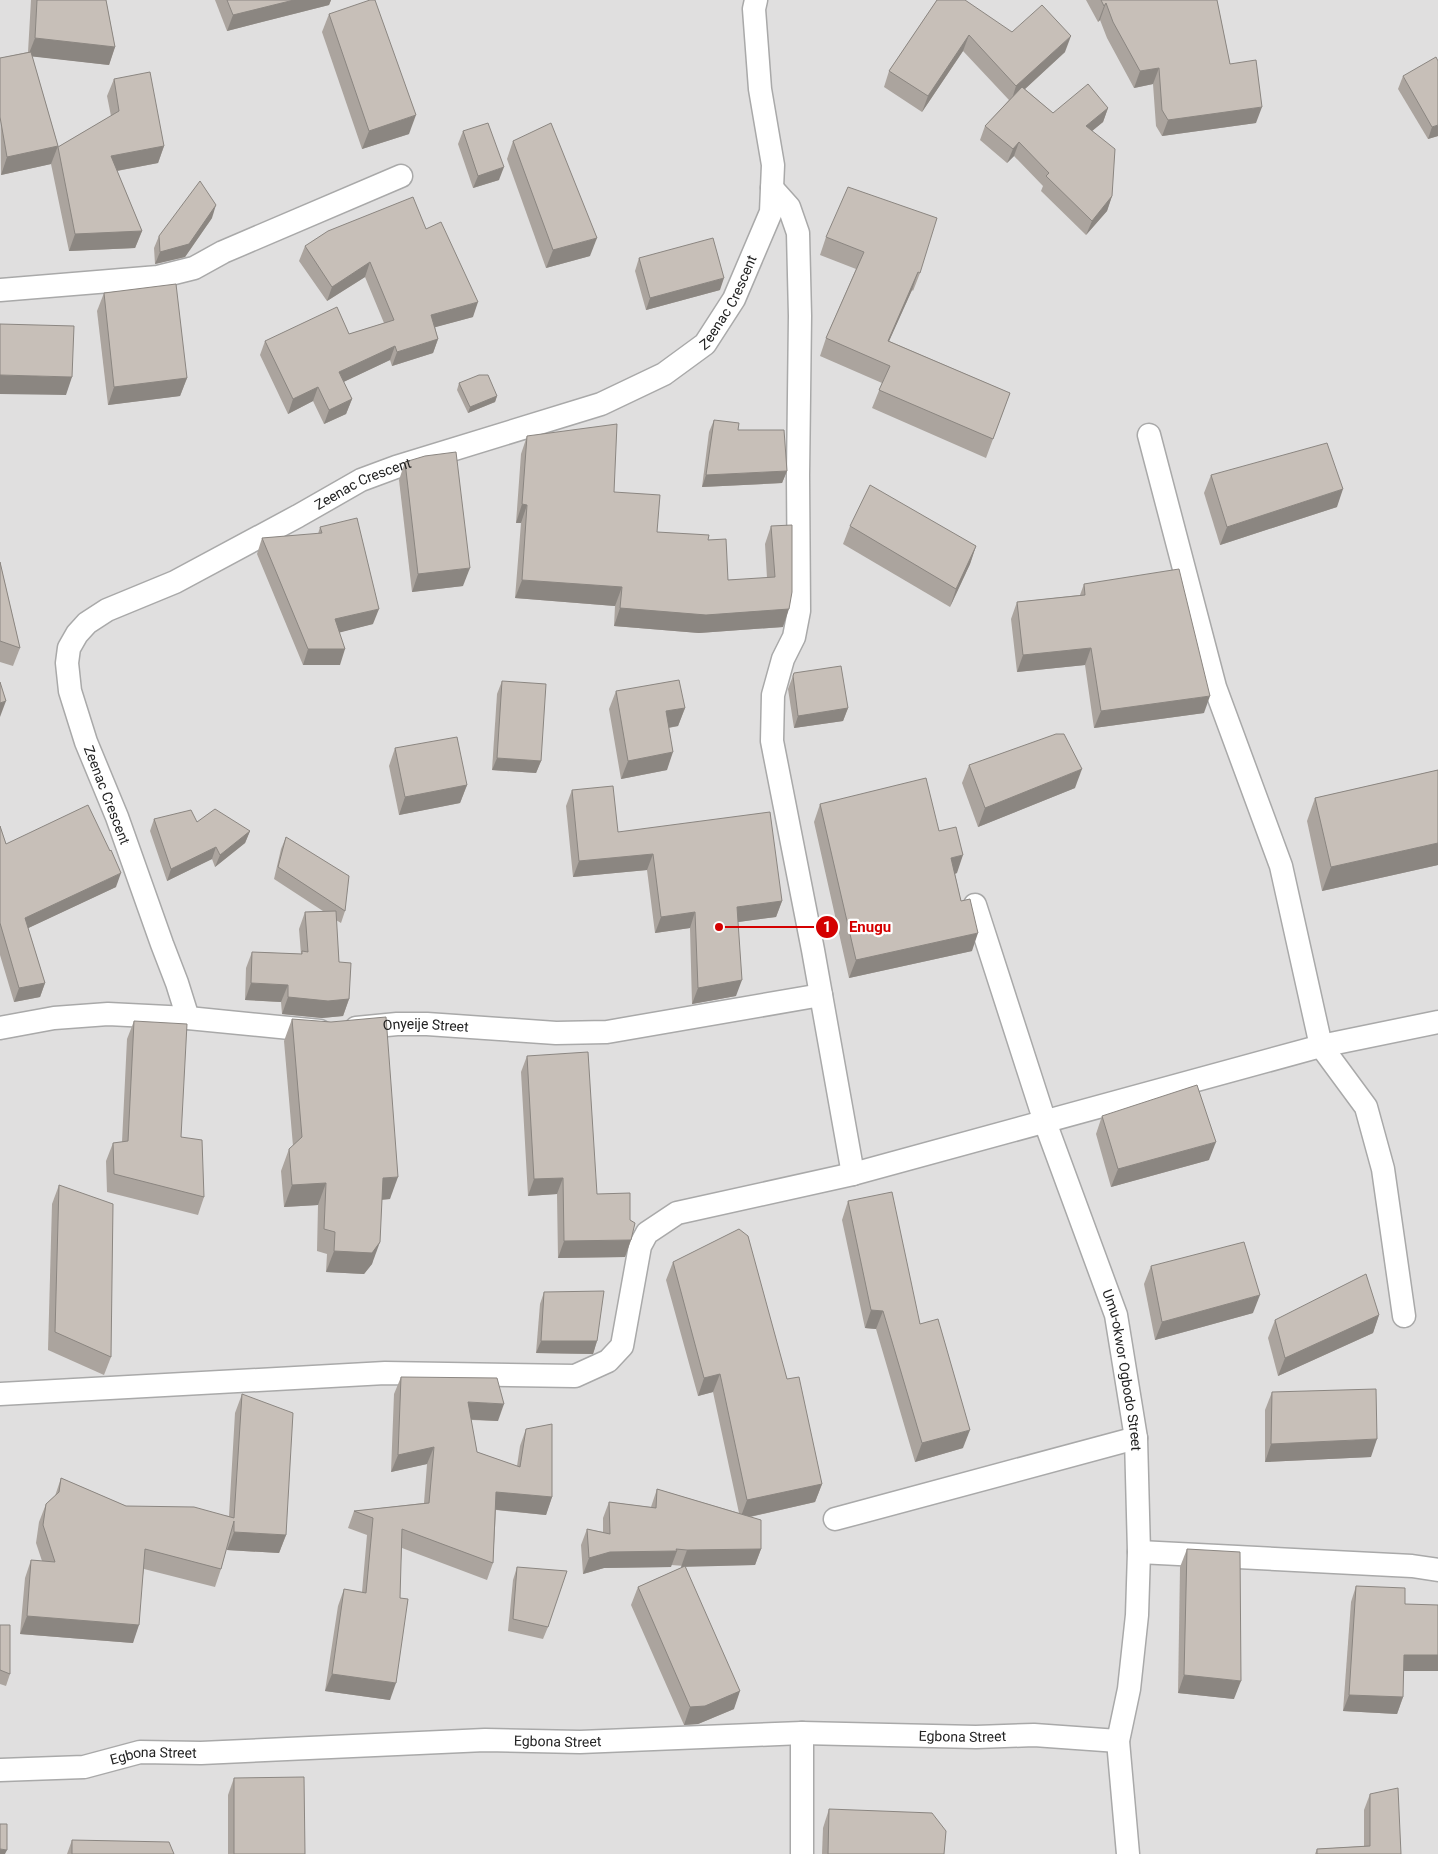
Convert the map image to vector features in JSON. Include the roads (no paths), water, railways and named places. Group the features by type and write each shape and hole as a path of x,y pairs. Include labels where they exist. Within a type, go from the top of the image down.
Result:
{"street":[{"name":"Zeenac Crescent","path":"188,1018 170,962 117,818 86,742 70,692 67,663 69,648 77,634 87,623 107,610 175,582 361,480 396,467 601,404 664,374 705,344 734,299 771,212 773,165 759,80 754,9 756,0"},
{"path":"0,290 158,277 194,268 224,252 401,176"},
{"path":"772,188 789,207 798,233 800,316 799,611 794,637 783,659 773,695 772,741 853,1174"},
{"path":"1149,434 1215,687 1281,866 1321,1046 1366,1107 1383,1169 1404,1316"},
{"name":"Umu-okwor Ogbodo Street","path":"975,905 1045,1122 1116,1315 1136,1438 1139,1552 1137,1615 1128,1689 1118,1741 1128,1854"},
{"name":"Onyeije Street","path":"0,1028 54,1018 108,1014 188,1018 322,1031 404,1024 556,1032 607,1032 821,995"},
{"path":"0,1394 385,1373 575,1376 608,1361 622,1346 640,1246 647,1233 677,1213 853,1174 1321,1046 1438,1022"},
{"path":"835,1520 1136,1438"},
{"path":"1139,1552 1412,1566 1438,1570"},
{"path":"802,1732 802,1854"},
{"name":"Egbona Street","path":"0,1770 84,1767 140,1752 201,1754 485,1740 580,1742 802,1732 976,1737 1034,1735 1118,1741"}],"place":[{"name":"Enugu","path":"719,927"}]}
